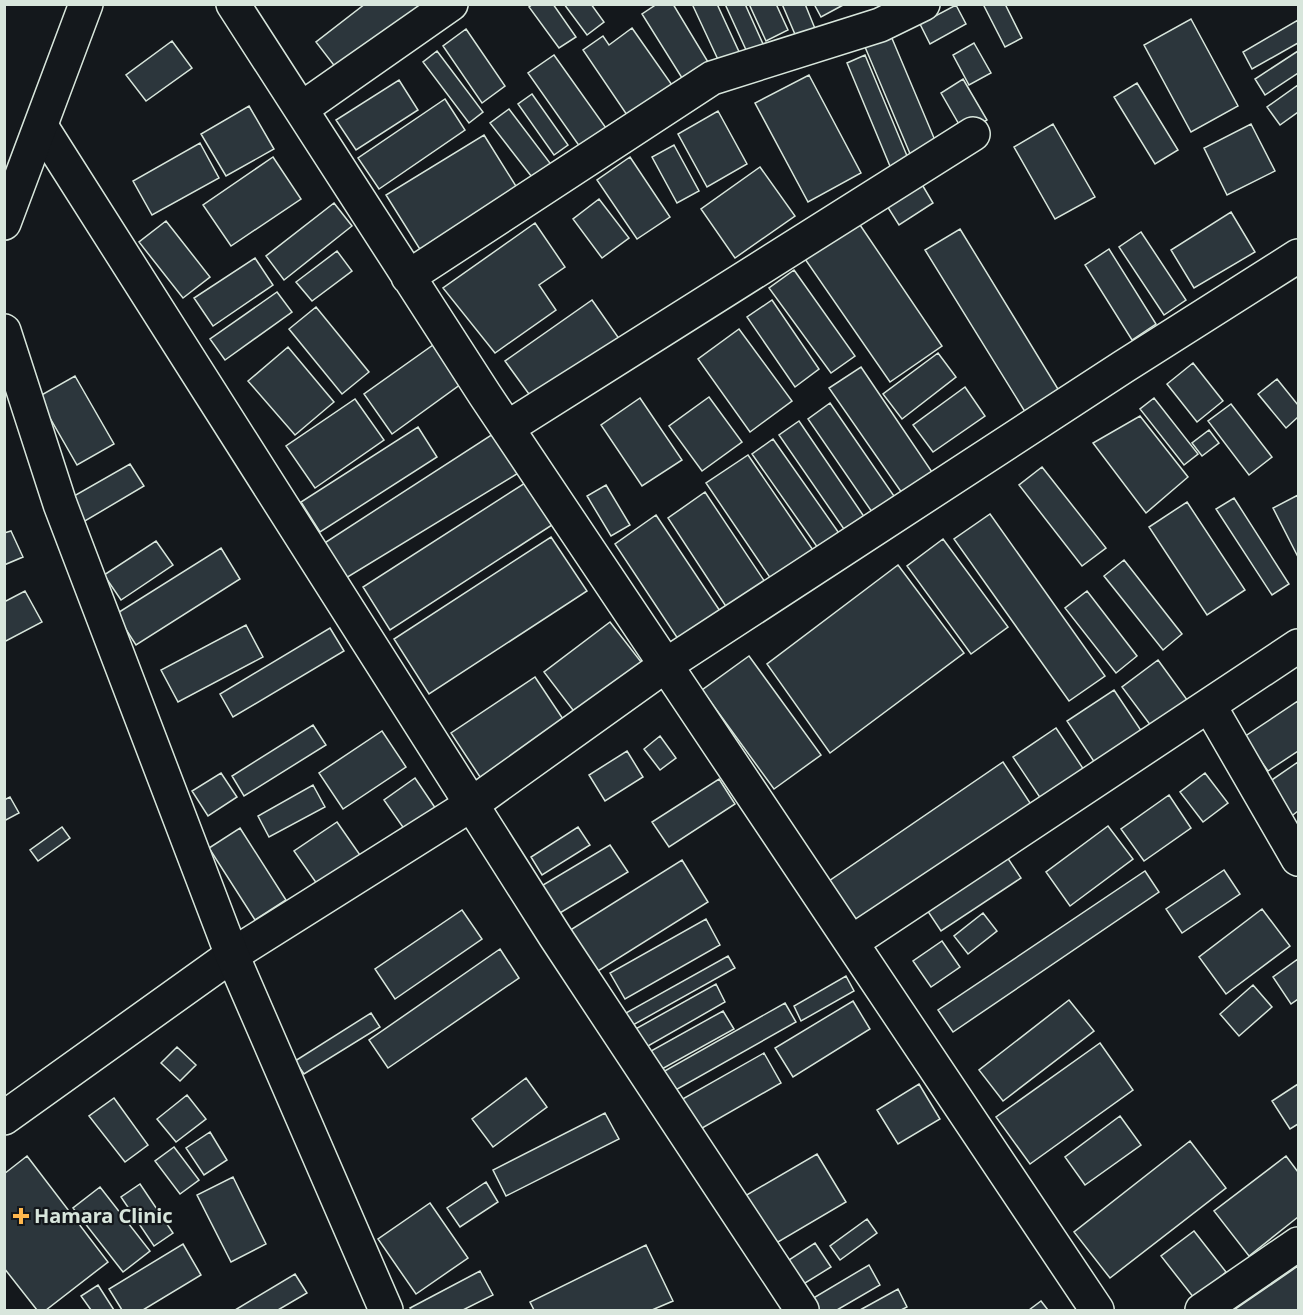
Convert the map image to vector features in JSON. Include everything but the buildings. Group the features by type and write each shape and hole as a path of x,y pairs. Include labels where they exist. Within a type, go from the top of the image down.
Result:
{"main road":[{"path":"4,223 86,4"},
{"path":"233,4 507,428 1097,1311"},
{"path":"301,109 451,4"},
{"path":"408,277 712,78 880,25 922,4"},
{"path":"40,126 555,936 802,1311"},
{"path":"507,428 973,134"},
{"path":"4,1118 232,955 472,804 666,665 1103,380 1299,256"},
{"path":"4,331 60,504 232,955 386,1311"},
{"path":"852,942 1299,646"},
{"path":"1209,705 1299,858"},
{"path":"1202,1311 1299,1244"}],"place":[{"name":"Hamara Clinic","path":"21,1216"}]}
